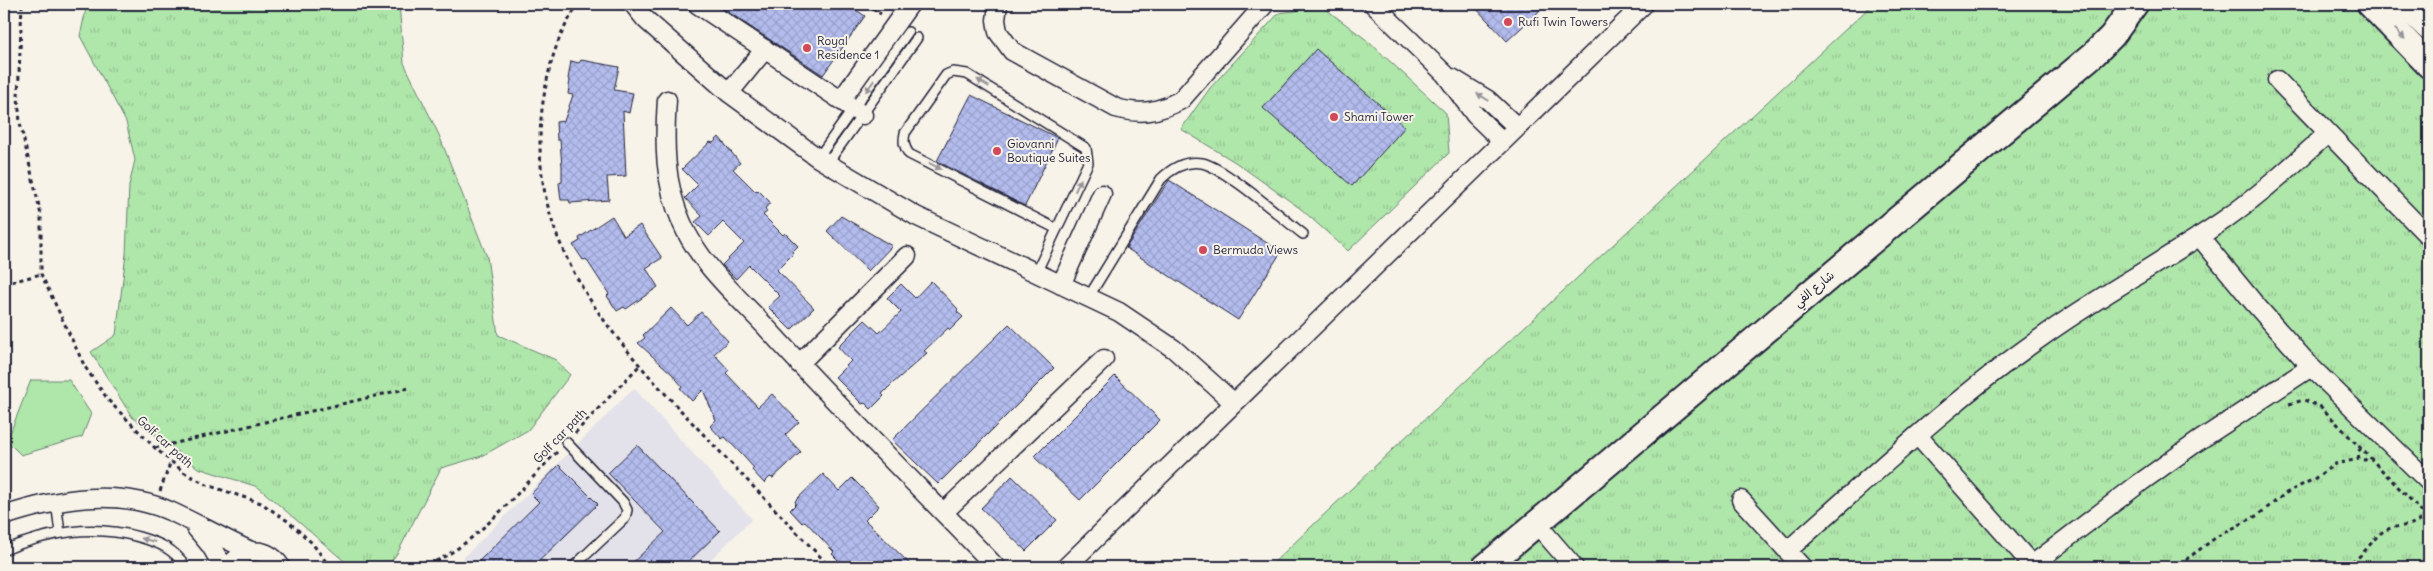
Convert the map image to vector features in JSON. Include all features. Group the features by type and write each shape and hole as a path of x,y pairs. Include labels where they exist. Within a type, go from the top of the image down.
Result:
{"street":[{"path":"633,4 645,19 729,94 823,161 916,216 1119,312 1154,334 1199,370 1234,403"},
{"path":"698,4 852,108 910,4"},
{"path":"998,4 996,20 998,32 1012,51 1116,108 1132,112 1149,113 1166,108 1181,100 1265,4"},
{"path":"1373,4 1445,74 1475,114 1502,141"},
{"path":"1066,567 1644,4"},
{"name":"شارع الفي","path":"1485,567 2094,54 2112,36 2134,4"},
{"path":"2370,4 2429,65"},
{"path":"2404,4 2429,28"},
{"path":"729,94 765,49"},
{"path":"1445,74 1488,100 1516,127"},
{"path":"2277,80 2429,237"},
{"path":"667,100 664,142 666,170 672,198 682,225 697,250 799,364 996,567"},
{"path":"1787,551 1984,380 2038,339 2113,288 2199,236 2270,185 2328,133"},
{"path":"1061,285 1102,194"},
{"path":"2199,236 2254,303 2311,367 2429,482"},
{"path":"799,364 907,256"},
{"path":"944,512 1104,359"},
{"path":"1918,436 2033,566 2196,442 2311,367"},
{"path":"4,516 56,501 97,498 118,499 154,506 251,551 268,554 281,567"},
{"path":"1741,500 1802,567"},
{"path":"188,521 211,546 223,567"},
{"path":"1536,523 1574,567"},
{"path":"229,567 234,559 251,551"}],"lane":[{"path":"823,161 852,108 908,32"},
{"path":"852,108 917,38"},
{"path":"1036,273 1057,229 1088,163 1086,148 967,74 953,72 946,75 905,133 904,144 906,150 910,154 1057,229"},
{"path":"1088,298 1161,180 1169,172 1184,164 1200,162 1216,168 1303,234"},
{"path":"566,442 623,502 627,510 625,518 574,567"},
{"path":"56,501 60,532"},
{"path":"4,550 26,541 60,532 89,529 117,531 171,549 186,567"}],"path":[{"name":"Golf car path","path":"22,4 18,97 20,123 41,215 41,274 85,367 109,401 155,448 185,473 207,485 261,503 289,522 312,543 330,567"},
{"path":"579,4 566,22 558,39 547,75 541,124 540,157 545,198 560,246 584,293 639,366 830,567"},
{"path":"4,284 41,274"},
{"name":"Golf car path","path":"421,567 450,555 468,542 639,366"},
{"path":"155,448 409,388"},
{"path":"2272,394 2279,409 2304,400 2316,404 2428,518 2410,525 2394,526 2382,532 2358,558 2351,561 2340,563 2315,561 2309,562 2305,567"},
{"path":"2359,459 2358,452 2361,448"},
{"path":"2182,567 2188,558 2218,536 2258,515 2286,493 2314,479 2335,464 2359,459 2365,460 2369,457"}],"shaded area":[{"path":"634,388 752,519 703,567 462,567 458,563"}],"green space":[{"path":"87,4 399,4 404,63 439,135 487,257 498,335 556,360 570,375 528,430 482,456 441,468 398,552 387,567 351,567 258,487 198,468 132,417 91,352 116,335 126,254 129,186 135,160 126,122 80,36"},
{"path":"1873,4 2429,4 2429,567 1269,567 1413,430"},
{"path":"1323,7 1368,41 1446,113 1449,153 1348,251 1301,209 1235,162 1181,129 1210,88 1279,13"},
{"path":"31,380 69,380 91,414 82,437 21,455 7,441"}],"building":[{"name":"Royal Residence 1","path":"716,4 847,4 865,16 823,75"},
{"name":"Rufi Twin Towers","path":"1472,4 1547,4 1507,41"},
{"name":"Shami Tower","path":"1316,49 1405,127 1352,186 1263,108"},
{"path":"581,60 619,67 614,90 633,93 629,113 623,111 626,176 607,177 609,200 570,203 569,200 561,200 559,183 562,182 562,167 560,140 557,140 556,122 564,121 573,95 568,94 571,61 579,63"},
{"name":"Giovanni Boutique Suites","path":"971,95 1058,138 1025,206 937,161"},
{"path":"719,137 740,163 733,169 756,192 758,190 771,203 765,208 767,212 763,215 783,235 785,233 798,246 792,252 793,254 777,270 814,308 791,330 768,307 780,296 749,265 736,279 722,265 744,243 723,222 709,236 695,222 702,216 685,198 698,185 682,169 710,142 713,143"},
{"name":"Bermuda Views","path":"1169,180 1281,252 1238,320 1126,248"},
{"path":"612,216 624,236 640,225 662,258 646,268 658,287 626,309 624,307 617,311 607,296 609,294 586,259 583,260 573,245 580,241 579,238"},
{"path":"841,216 892,246 868,271 827,231"},
{"path":"931,281 958,309 957,312 963,317 950,330 948,328 924,351 927,353 882,394 884,396 871,409 865,403 862,404 835,377 851,361 838,347 865,320 879,333 901,312 887,298 901,284 915,298"},
{"path":"671,308 687,325 701,312 728,341 714,354 729,370 726,373 758,407 772,394 799,422 785,435 801,452 773,478 770,477 764,483 752,470 754,468 744,457 725,437 722,439 710,426 716,420 703,390 692,401 680,388 682,386 672,374 638,343 645,338 643,335"},
{"path":"1009,324 1054,368 938,484 892,440"},
{"path":"1115,376 1160,420 1080,500 1034,457"},
{"path":"637,445 720,531 683,567 628,567 665,532 608,473"},
{"path":"559,465 598,504 533,567 473,567 539,502 531,494"},
{"path":"823,474 839,491 852,478 866,492 879,506 865,520 913,567 845,567 832,554 834,552 805,521 802,523 790,510 796,504 795,501"},
{"path":"1012,476 1057,520 1026,551 981,508"}],"place":[{"name":"Rufi Twin Towers","path":"1508,22"},
{"name":"Royal Residence 1","path":"807,48"},
{"name":"Shami Tower","path":"1334,117"},
{"name":"Giovanni Boutique Suites","path":"997,151"},
{"name":"Bermuda Views","path":"1203,250"}]}
